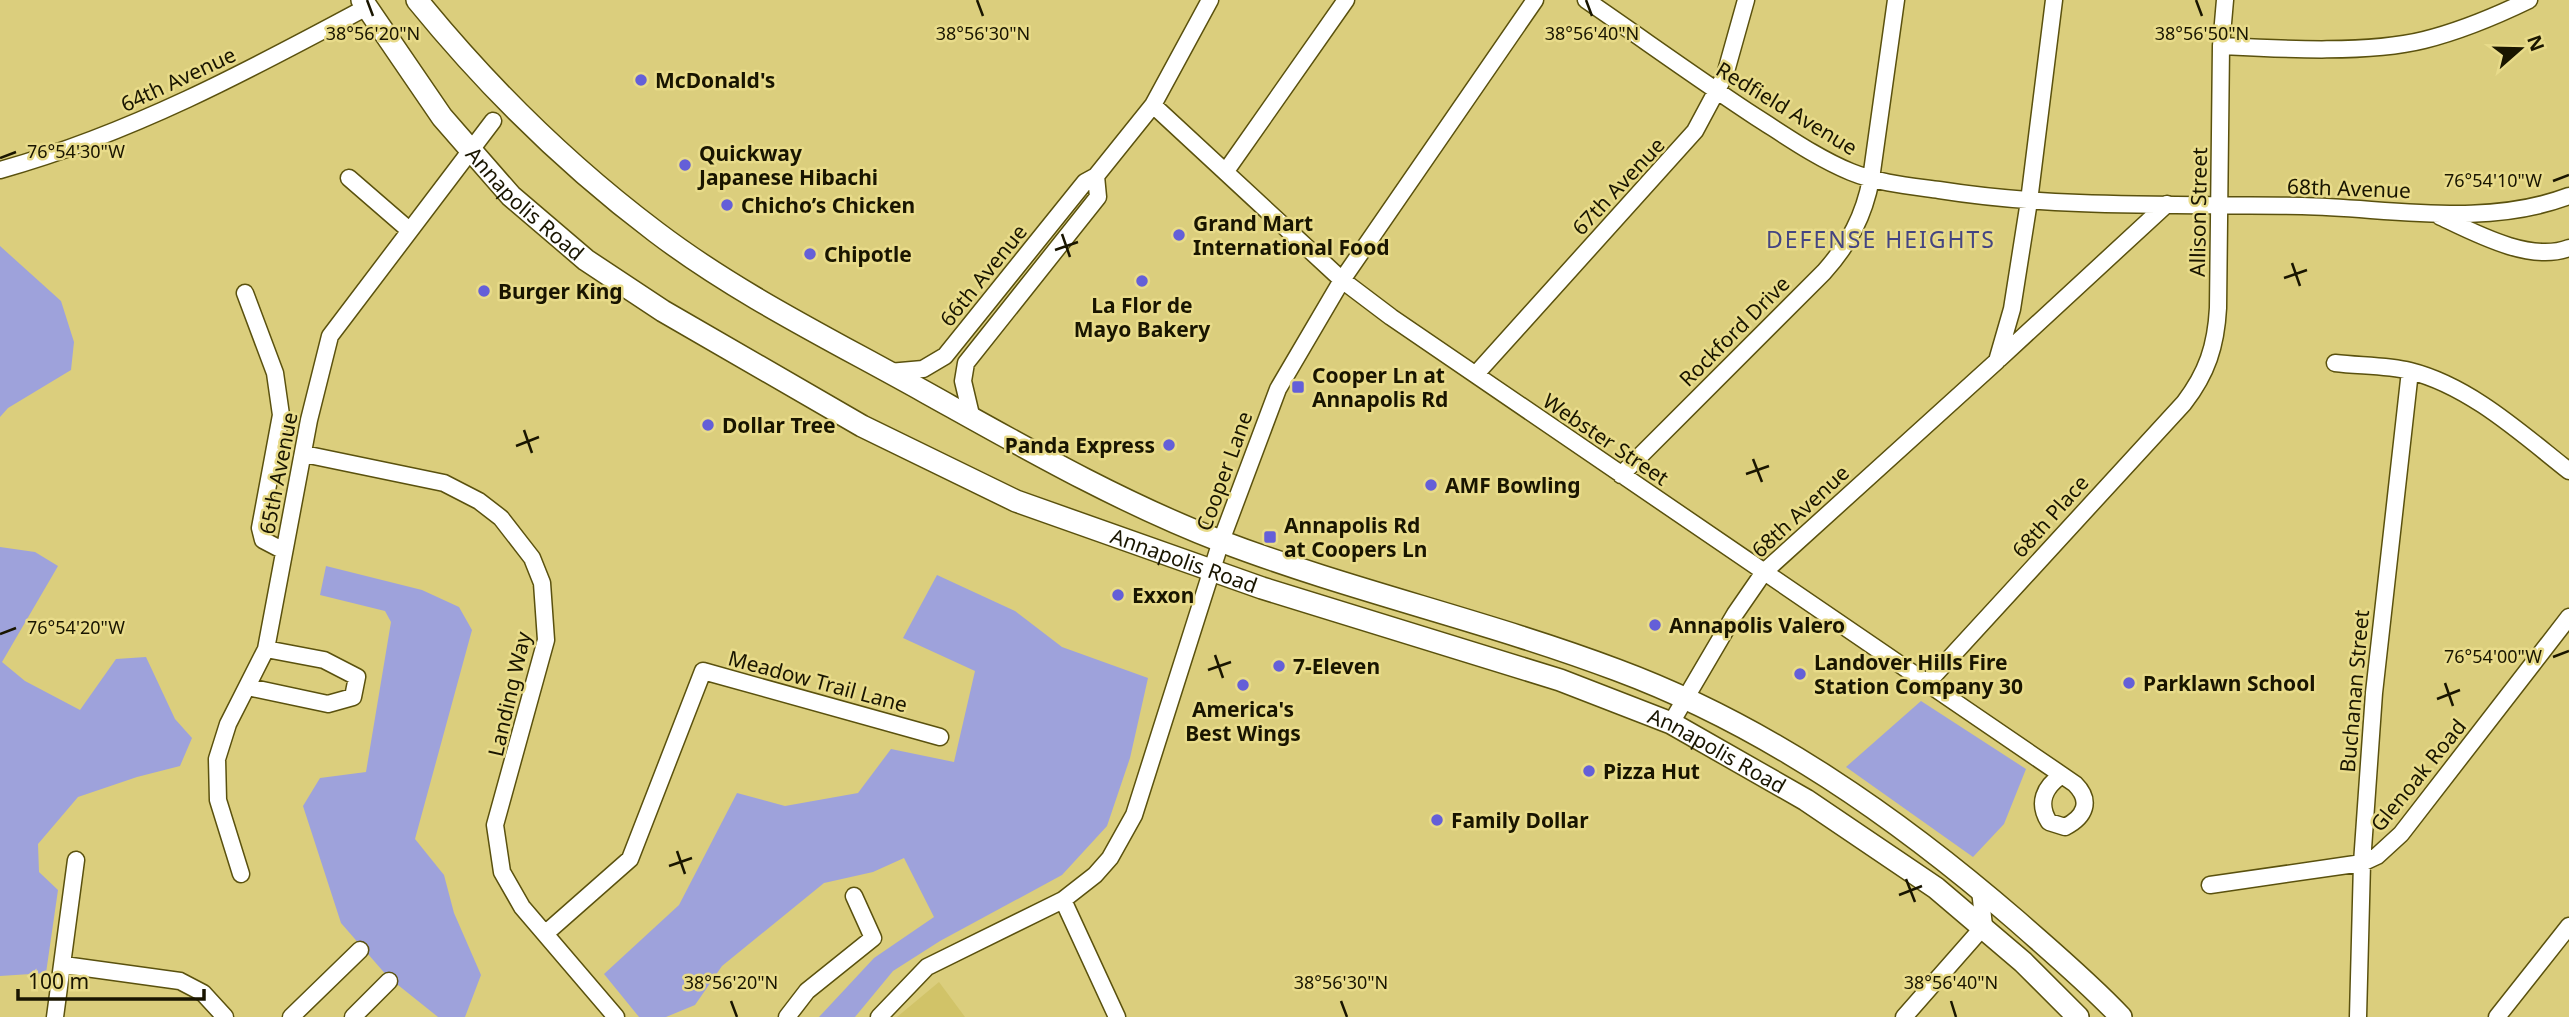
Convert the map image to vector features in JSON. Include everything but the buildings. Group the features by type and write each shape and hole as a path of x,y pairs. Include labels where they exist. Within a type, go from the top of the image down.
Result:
{"main road":[{"name":"Annapolis Road","path":"417,0 514,108 649,226 746,290 886,372 1108,491 1221,541 1298,569 1406,599 1613,668 1683,698 1790,755 1920,841 1980,890 2121,1017"},
{"name":"Annapolis Road","path":"365,4 409,71 470,150 511,196 545,228 620,285 811,397 991,491 1096,532 1212,568 1262,588 1560,680 1671,723 1751,767 1857,832 1944,893 1984,926 2078,1017"}],"street":[{"name":"66th Avenue","path":"886,372 923,369 945,356 1085,182 1097,176 1153,105 1209,0"},
{"path":"1226,171 1346,0"},
{"name":"Cooper Lane","path":"879,1017 927,967 1063,900 1102,867 1134,815 1221,541 1278,390 1342,280 1535,0"},
{"name":"Redfield Avenue","path":"1586,0 1718,93 1829,161 1871,179 2029,201"},
{"name":"67th Avenue","path":"1476,374 1678,153 1718,93 1732,56 1746,0"},
{"name":"Rockford Drive","path":"1621,475 1839,255 1860,219 1871,179 1896,0"},
{"path":"1997,360 2012,309 2029,201 2054,0"},
{"name":"Allison Street","path":"2203,375 2213,354 2216,336 2221,46 2225,0"},
{"path":"2221,46 2380,47 2423,40 2470,26 2529,0"},
{"name":"64th Avenue","path":"0,170 67,150 134,124 229,79 365,4"},
{"name":"Webster Street","path":"1153,105 1342,280 1621,475 2062,775"},
{"name":"65th Avenue","path":"241,874 218,800 217,759 228,724 266,649 309,420 330,336 494,121"},
{"name":"66th Avenue","path":"972,419 963,381 966,363 1098,197 1097,176"},
{"path":"349,178 409,230"},
{"name":"68th Avenue","path":"2029,201 2488,214 2522,210 2569,196"},
{"name":"68th Avenue","path":"1671,723 1683,698 1764,572 2166,204"},
{"path":"2431,212 2524,248 2553,252 2569,248"},
{"path":"245,293 275,373 281,415 260,528 263,540 284,551"},
{"path":"2335,363 2410,371 2472,400 2569,471"},
{"name":"Buchanan Street","path":"2358,1017 2362,863 2384,589 2410,371"},
{"name":"68th Place","path":"1927,683 2184,403 2203,375"},
{"path":"281,415 309,420"},
{"name":"Landing Way","path":"303,454 444,483 479,501 501,518 531,558 542,583 546,640 495,825 502,872 522,907 616,1017"},
{"name":"Glenoak Road","path":"2210,885 2362,863 2377,856 2400,834 2569,617"},
{"path":"248,687 328,704 353,697 357,677 324,660 266,649"},
{"name":"Meadow Trail Lane","path":"546,933 630,859 703,671 940,737"},
{"path":"55,1017 76,860"},
{"path":"1904,1017 1984,926 1980,890"},
{"path":"787,1017 807,991 873,938 854,896"},
{"path":"1063,900 1117,1017"},
{"path":"2497,1017 2569,926"},
{"path":"291,1017 360,950"},
{"path":"64,965 180,981 203,993 225,1017"},
{"path":"353,1017 389,981"}],"shaded area":[{"path":"0,246 61,301 74,342 71,370 8,408 0,417"},
{"path":"0,547 35,552 58,566 2,662 25,681 80,710 116,659 146,657 175,719 192,738 180,766 78,797 38,844 39,872 58,890 46,973 0,976"},
{"path":"326,566 422,590 459,607 472,630 415,839 444,875 454,913 481,975 465,1017 438,1017 388,977 341,923 303,806 320,778 366,772 391,622 385,611 320,595"},
{"path":"937,575 1015,611 1062,647 1148,678 1130,758 1107,826 1062,875 940,941 893,971 855,1017 819,1017 874,958 934,917 904,858 873,872 824,883 722,966 695,1005 666,1017 639,1017 604,974 679,905 737,793 785,806 858,793 891,749 954,762 975,671 903,638"},
{"path":"1921,701 2026,769 2004,824 1973,857 1846,767"},
{"path":"939,982 965,1017 897,1017"}],"place":[{"name":"McDonald's","path":"641,80"},
{"name":"Quickway Japanese Hibachi","path":"685,165"},
{"name":"Chicho’s Chicken","path":"727,205"},
{"name":"Grand Mart International Food","path":"1179,235"},
{"name":"Chipotle","path":"810,254"},
{"name":"La Flor de Mayo Bakery","path":"1142,281"},
{"name":"Burger King","path":"484,291"},
{"name":"Cooper Ln at Annapolis Rd","path":"1298,387"},
{"name":"Dollar Tree","path":"708,425"},
{"name":"Panda Express","path":"1169,445"},
{"name":"AMF Bowling","path":"1431,485"},
{"name":"Annapolis Rd at Coopers Ln","path":"1270,537"},
{"name":"Exxon","path":"1118,595"},
{"name":"Annapolis Valero","path":"1655,625"},
{"name":"7-Eleven","path":"1279,666"},
{"name":"Landover Hills Fire Station Company 30","path":"1800,674"},
{"name":"Parklawn School","path":"2129,683"},
{"name":"America's Best Wings","path":"1243,685"},
{"name":"Pizza Hut","path":"1589,771"},
{"name":"Family Dollar","path":"1437,820"}],"district":[{"name":"DEFENSE HEIGHTS","path":"1881,239"}]}
